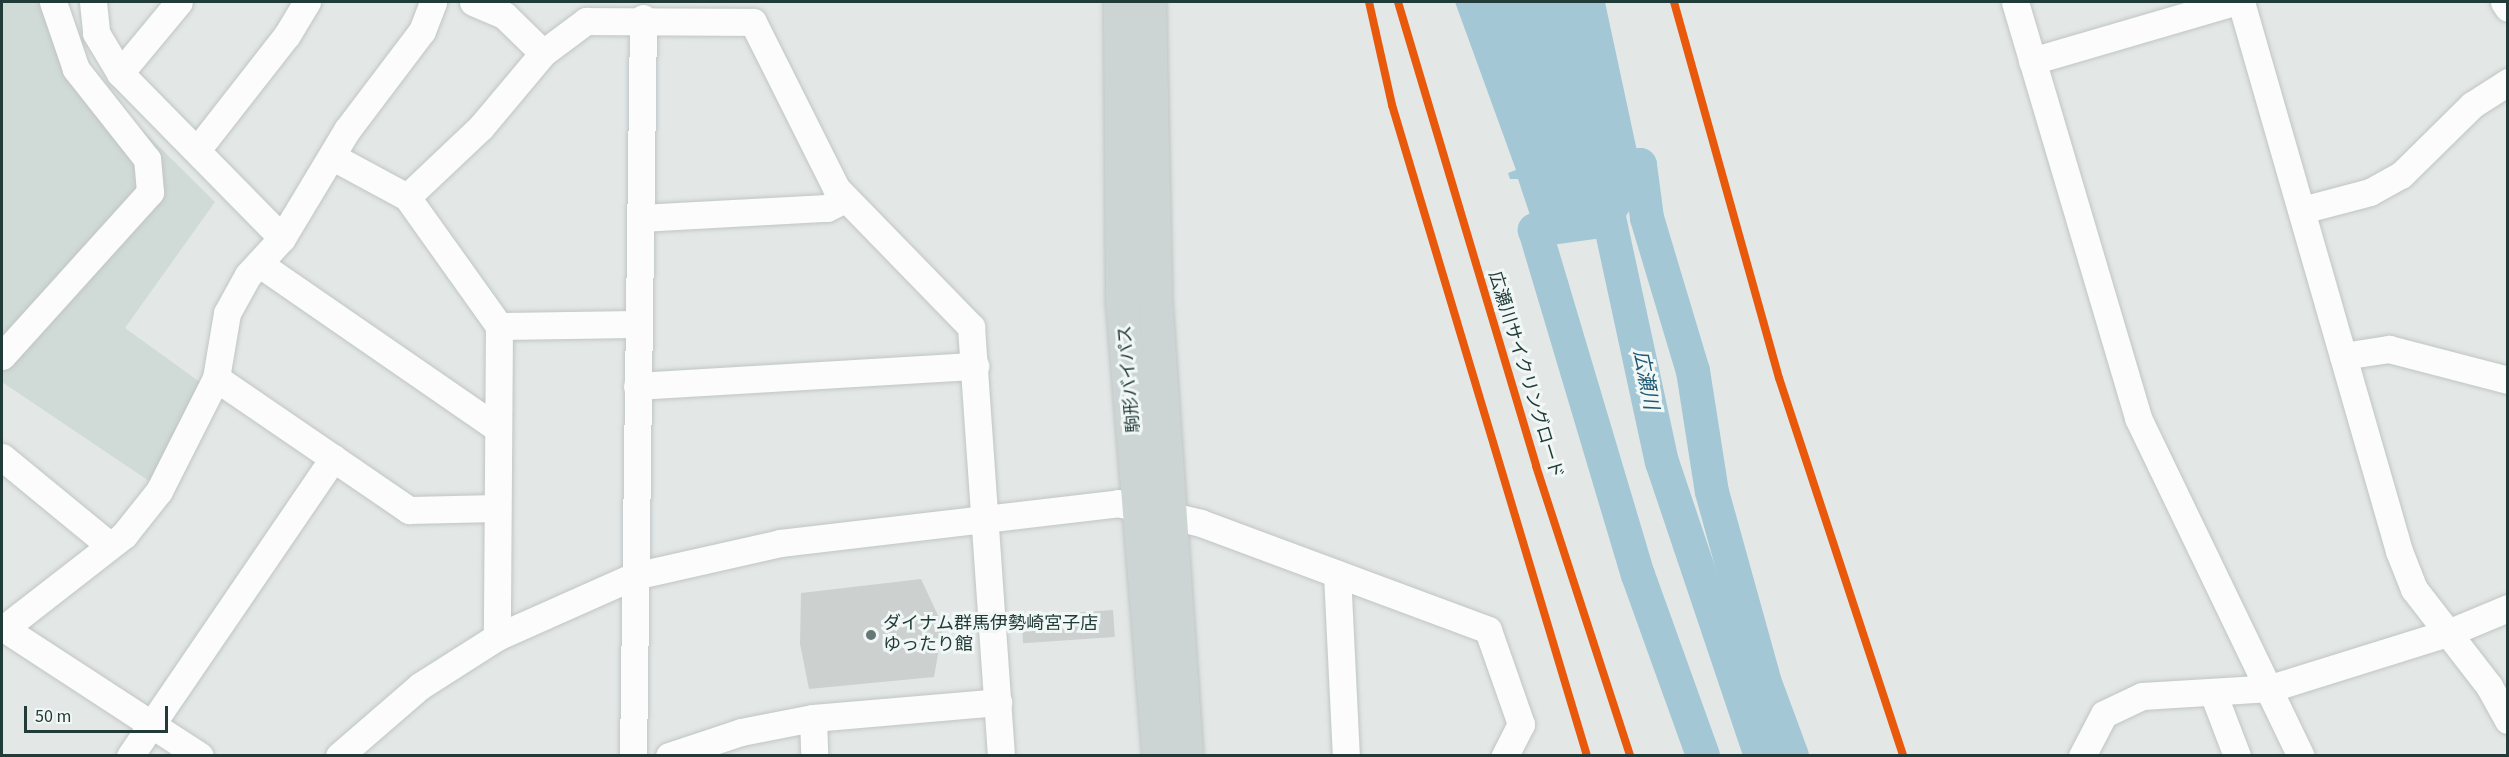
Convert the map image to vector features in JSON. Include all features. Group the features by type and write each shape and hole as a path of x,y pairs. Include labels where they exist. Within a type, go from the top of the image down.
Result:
{"main road":[{"name":"駒形バイパス","path":"1119,2 1122,301 1156,510 1186,756"},
{"name":"駒形バイパス","path":"1149,2 1155,298 1158,756"}],"street":[{"path":"2,357 150,192 147,159 76,69 53,2"},
{"path":"93,2 96,33 120,73 282,237"},
{"path":"120,73 179,2"},
{"path":"196,150 287,35 307,2"},
{"path":"200,756 152,722 2,628 109,545 159,491 216,378 227,313 248,275 261,265 282,237 333,157 347,130 422,31 433,2"},
{"path":"473,2 504,15 543,53"},
{"path":"2015,2 2138,418 2271,688 2301,756"},
{"path":"2032,61 2234,2"},
{"path":"2241,2 2399,551 2414,589 2448,633 2508,720"},
{"path":"2504,2 2508,8"},
{"path":"407,197 481,127 543,53 586,21 643,18 753,22 845,199 968,320 975,366 1001,756"},
{"path":"633,756 643,18"},
{"path":"2302,210 2370,192 2401,176 2472,105 2508,82"},
{"path":"333,157 407,197 499,326 496,427 497,637"},
{"path":"640,218 827,208 845,199"},
{"path":"261,265 496,427"},
{"path":"499,326 638,324"},
{"path":"2343,356 2390,349 2508,380"},
{"path":"637,386 975,366"},
{"path":"216,378 409,510 497,508"},
{"path":"2,457 109,545"},
{"path":"130,756 333,458"},
{"path":"339,756 420,686 497,637 634,576 780,543 986,520 1101,504 1156,510 1488,630 1521,724 1505,756"},
{"path":"1337,574 1346,756"},
{"path":"2082,756 2114,706 2142,696 2271,688 2448,633 2508,608"},
{"path":"2213,693 2237,756"},
{"path":"669,756 741,732 813,718 998,702"},
{"path":"813,718 814,756"}],"shaded area":[{"path":"2,2 68,2 79,58 108,96 215,202 125,328 204,385 152,483 2,382"}],"water":[{"path":"1455,2 1605,2 1640,165 1602,221 1535,230 1518,179 1510,179 1508,173 1516,170"}],"building":[{"name":"ダイナム群馬伊勢崎宮子店 ゆったり館","path":"921,579 943,626 934,677 809,689 800,644 801,593"},
{"path":"1113,610 1115,637 1023,643 1021,616"}],"waterway":[{"name":"広瀬川","path":"1597,162 1662,462 1761,756"},
{"path":"1640,165 1602,221 1535,230 1638,575 1703,756"},
{"path":"1640,165 1647,218 1693,371 1712,492 1765,683 1792,756"}],"cycle path":[{"path":"1369,2 1392,105 1587,756"},
{"name":"広瀬川サイクリングロード","path":"1398,2 1536,466 1630,756"},
{"path":"1674,2 1779,378 1903,756"}],"place":[{"name":"ダイナム群馬伊勢崎宮子店 ゆったり館","path":"871,635"}]}
